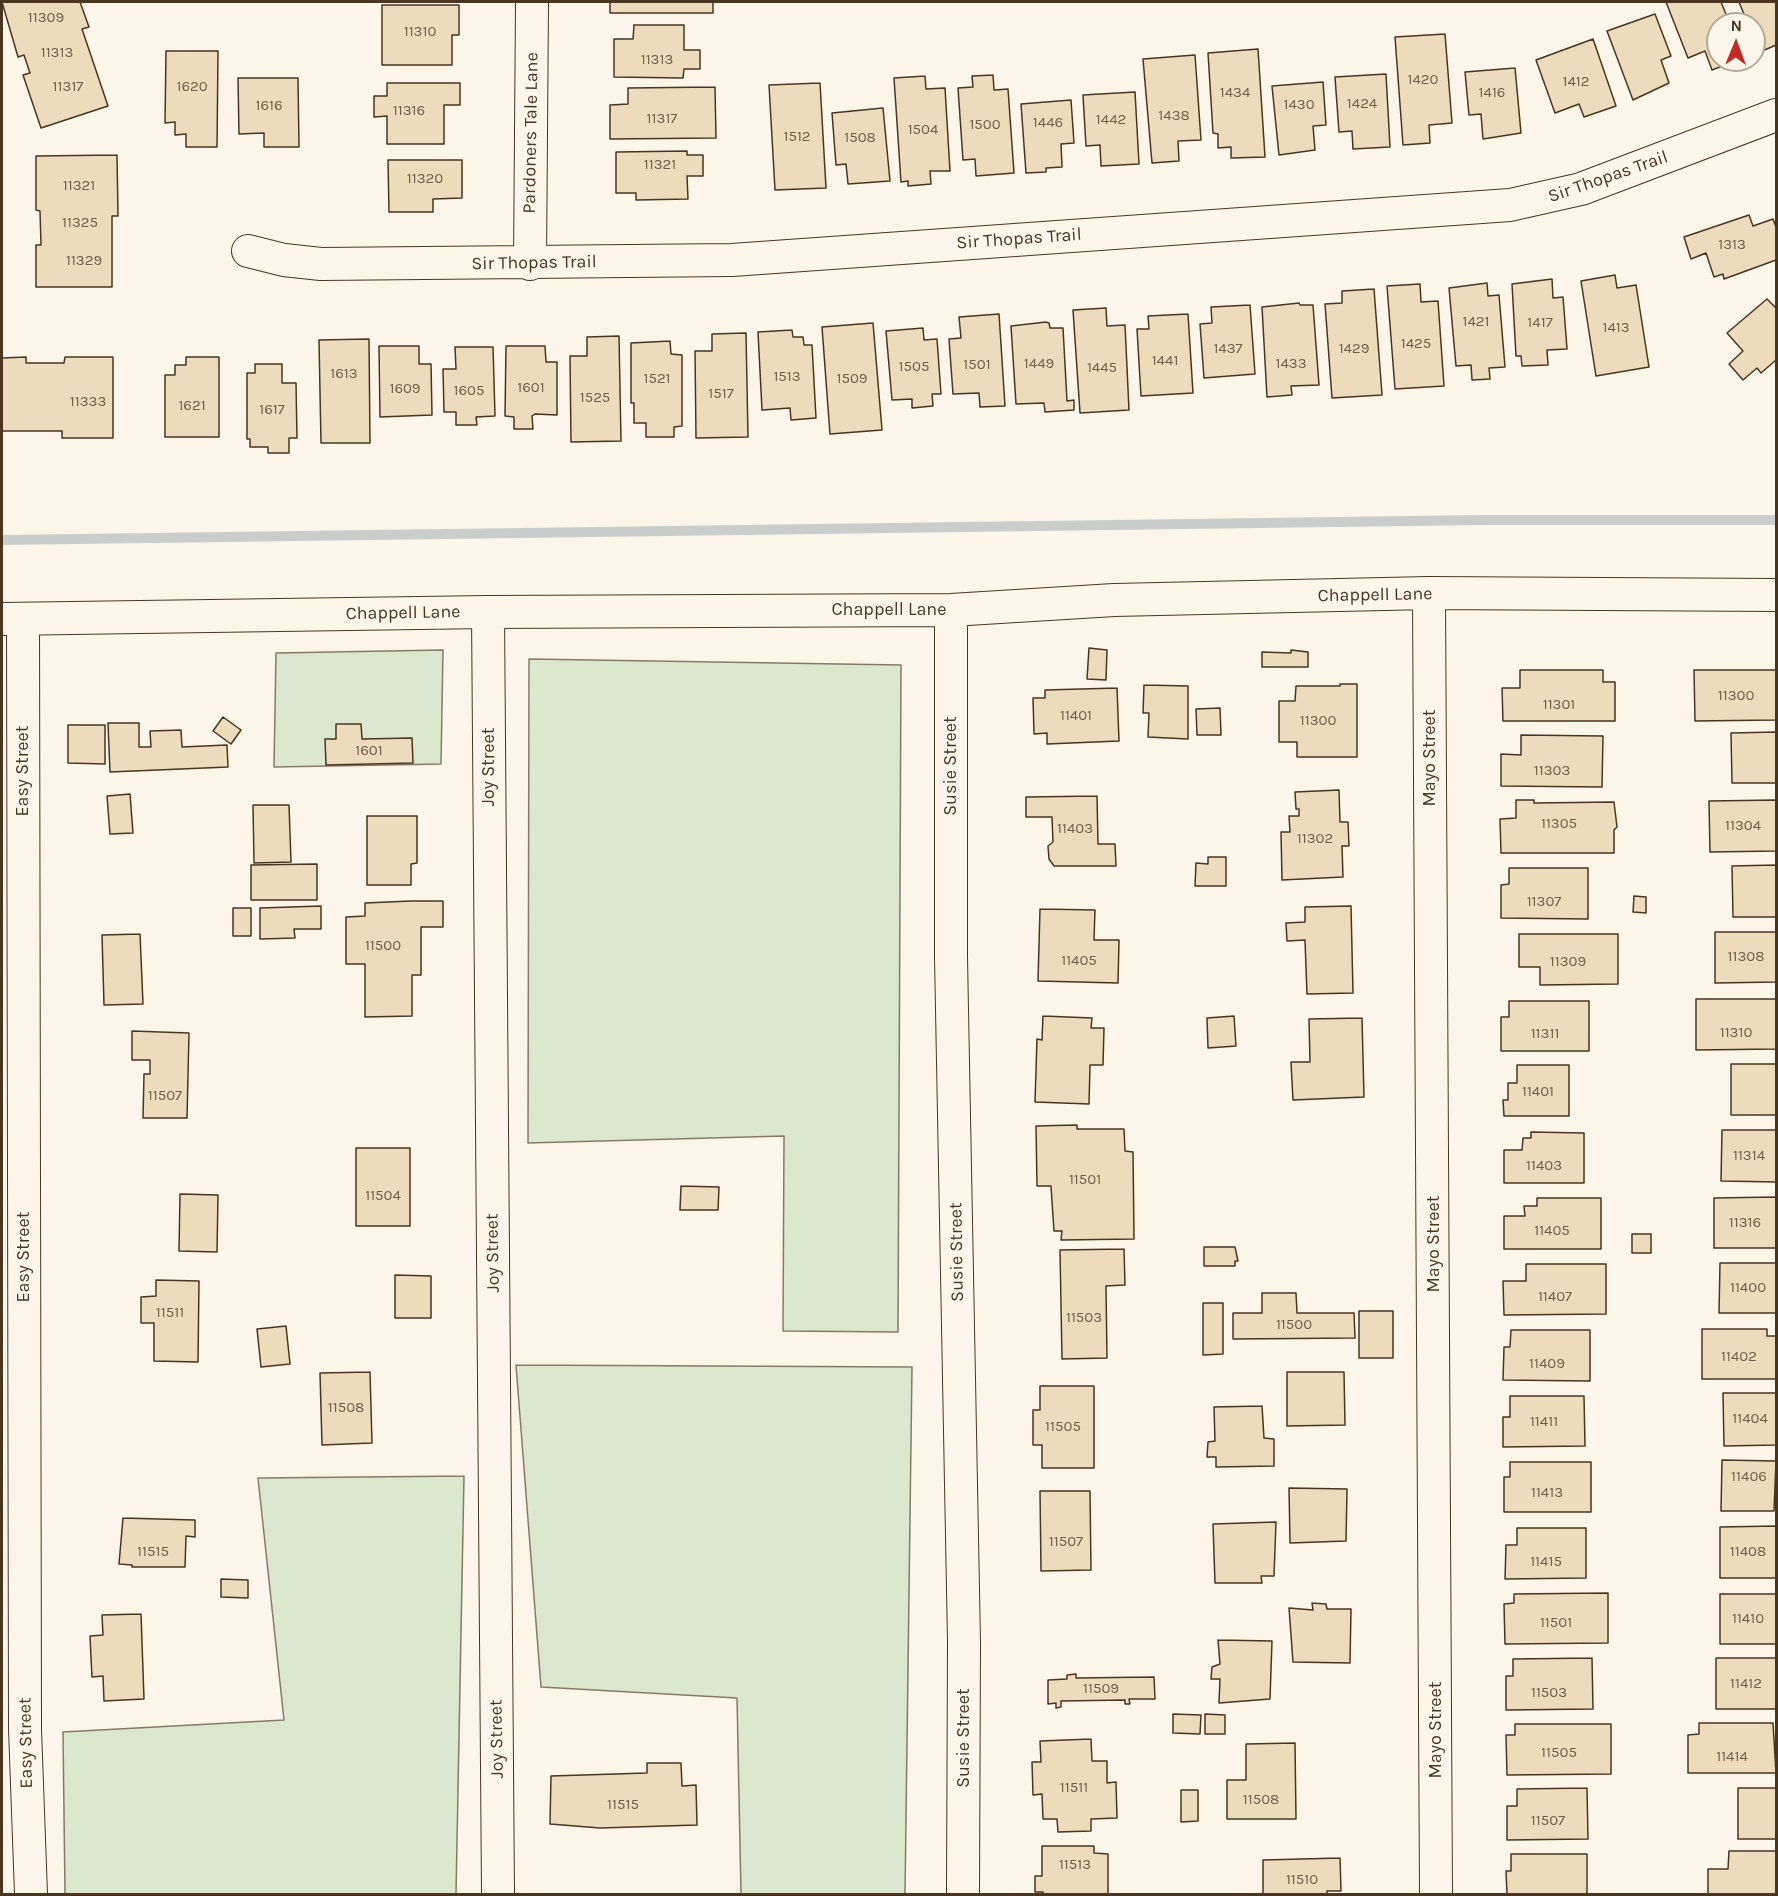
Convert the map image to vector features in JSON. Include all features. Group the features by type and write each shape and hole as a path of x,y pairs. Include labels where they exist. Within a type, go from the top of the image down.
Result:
{"street":[{"name":"Pardoners Tale Lane","path":"530,264 532,2"},
{"name":"Sir Thopas Trail","path":"248,251 284,260 321,264 530,264 732,260 1510,205 1581,189 1776,115"},
{"name":"Chappell Lane","path":"12,619 488,612 951,610 1114,600 1429,593 1776,595"},
{"name":"Mayo Street","path":"1429,593 1436,1894"},
{"name":"Susie Street","path":"951,610 952,969 964,1642 963,1894"},
{"name":"Joy Street","path":"488,612 498,1894"},
{"name":"Easy Street","path":"12,619 25,1729 30,1894"}],"green space":[{"path":"443,650 441,764 274,767 276,653"},
{"path":"529,659 901,665 898,1332 783,1331 784,1136 528,1143"},
{"path":"516,1365 912,1367 905,1894 741,1894 737,1698 541,1687"},
{"path":"464,1476 456,1894 65,1894 63,1732 284,1720 258,1478"}],"building":[{"path":"2,2 80,2 89,27 82,29 108,106 41,128 23,75 30,73 24,55 18,57"},
{"path":"610,2 713,2 713,13 610,13"},
{"path":"1666,2 1721,2 1725,12 1706,12 1706,54 1705,51 1688,58"},
{"path":"1739,2 1776,2 1776,45 1766,49 1766,12 1743,12"},
{"path":"382,5 459,5 459,35 452,35 452,65 382,65"},
{"path":"1655,14 1671,56 1661,60 1669,83 1633,100 1607,31"},
{"path":"634,25 684,25 684,50 700,50 700,69 684,69 683,78 614,77 614,39 633,39"},
{"path":"1445,34 1452,123 1429,125 1430,143 1403,145 1395,37"},
{"path":"1593,39 1616,106 1584,117 1579,104 1555,113 1536,60"},
{"path":"1258,49 1265,157 1231,158 1231,147 1218,148 1218,134 1213,133 1208,53"},
{"path":"166,51 218,51 217,147 186,147 186,134 175,135 175,122 165,123"},
{"path":"1195,55 1201,140 1178,141 1179,161 1152,163 1143,59"},
{"path":"1515,68 1521,133 1483,139 1481,114 1469,115 1465,72"},
{"path":"1386,74 1390,147 1353,149 1352,131 1339,132 1335,77"},
{"path":"993,75 994,90 1008,89 1014,173 976,176 975,159 963,160 958,88 973,87 972,76"},
{"path":"925,76 926,89 945,88 950,171 930,171 931,184 908,186 908,181 901,182 894,78"},
{"path":"238,78 298,78 299,147 264,147 264,133 239,134"},
{"path":"1323,82 1326,125 1313,126 1315,150 1279,155 1272,86"},
{"path":"387,83 460,83 460,105 444,105 444,144 387,144 387,116 374,117 374,96 387,96"},
{"path":"820,83 826,188 775,190 769,85"},
{"path":"715,87 716,138 610,139 610,105 628,104 628,88"},
{"path":"1135,92 1139,164 1101,166 1100,145 1086,146 1083,95"},
{"path":"1071,100 1074,143 1061,144 1062,167 1046,168 1046,172 1026,173 1021,104"},
{"path":"883,108 890,181 848,184 846,164 836,165 832,113"},
{"path":"687,151 687,155 703,155 703,176 687,176 688,199 636,200 636,193 616,193 616,152"},
{"path":"117,155 118,216 112,216 112,287 36,287 36,245 41,245 40,211 36,210 36,156"},
{"path":"388,160 462,160 462,198 433,199 433,212 389,212"},
{"path":"1749,215 1753,226 1773,219 1776,227 1776,260 1724,279 1723,274 1714,277 1706,253 1691,259 1684,237"},
{"path":"1615,275 1617,288 1636,285 1649,367 1596,376 1581,281"},
{"path":"1552,279 1553,298 1563,297 1567,349 1547,350 1548,365 1522,366 1521,356 1516,356 1512,284"},
{"path":"1487,283 1488,296 1499,295 1505,367 1489,368 1490,379 1472,380 1471,365 1456,366 1449,288"},
{"path":"1420,284 1421,302 1438,301 1444,386 1395,389 1387,286"},
{"path":"1374,289 1382,395 1332,398 1325,304 1342,303 1342,291"},
{"path":"1767,299 1776,308 1776,360 1761,373 1757,368 1743,380 1729,364 1743,351 1727,333"},
{"path":"1299,303 1300,305 1313,305 1319,385 1291,386 1292,395 1267,397 1262,307"},
{"path":"1250,305 1255,374 1204,378 1200,324 1212,323 1211,307"},
{"path":"1106,308 1107,326 1125,325 1129,410 1080,413 1073,310"},
{"path":"999,314 1005,406 980,407 979,393 953,394 949,339 961,338 959,317"},
{"path":"1188,314 1193,393 1141,396 1137,329 1149,329 1148,316"},
{"path":"873,323 882,430 830,434 822,327"},
{"path":"1049,323 1050,328 1063,328 1067,401 1074,400 1074,410 1045,412 1044,403 1016,404 1011,326"},
{"path":"923,328 924,340 937,339 941,394 932,394 933,406 912,408 912,399 892,400 886,331"},
{"path":"792,330 793,337 803,337 804,345 812,345 816,418 791,420 790,408 762,410 758,332"},
{"path":"746,333 748,437 696,438 695,351 712,351 712,334"},
{"path":"619,336 621,441 571,442 570,356 587,356 587,337"},
{"path":"369,339 370,443 321,443 319,340"},
{"path":"670,341 671,354 682,355 682,426 674,427 674,437 646,437 646,423 634,423 634,403 631,403 631,343"},
{"path":"379,346 419,346 419,364 431,364 432,415 380,417"},
{"path":"506,346 545,346 546,362 557,362 557,415 535,414 532,416 533,429 514,429 514,417 505,416"},
{"path":"455,347 493,347 495,416 476,417 477,425 456,425 456,412 444,412 443,369 456,369"},
{"path":"26,357 26,363 64,363 65,357 113,357 113,438 62,438 62,431 2,431 2,358"},
{"path":"186,357 219,357 219,437 165,437 165,375 175,375 175,365 186,365"},
{"path":"255,364 282,364 282,383 296,383 297,438 289,438 289,453 268,453 268,447 250,447 250,439 247,439 247,373 255,373"},
{"path":"1089,648 1107,650 1106,680 1087,679"},
{"path":"1291,650 1308,652 1308,667 1262,667 1262,652 1291,653"},
{"path":"1520,670 1603,670 1603,682 1615,682 1615,721 1503,721 1502,688 1520,688"},
{"path":"1694,670 1776,670 1776,720 1695,721"},
{"path":"1340,684 1357,684 1357,757 1297,757 1297,742 1279,742 1279,701 1295,701 1296,686 1340,686"},
{"path":"1144,685 1188,686 1188,739 1148,737 1149,713 1143,713"},
{"path":"1117,688 1119,741 1047,744 1047,733 1034,734 1033,698 1045,698 1045,690"},
{"path":"1220,708 1221,735 1197,735 1196,709"},
{"path":"223,717 241,730 231,744 213,731"},
{"path":"108,723 139,723 139,747 151,747 150,731 181,730 182,747 227,745 228,767 110,772"},
{"path":"336,724 361,724 362,739 412,738 413,763 326,765 325,739 336,739"},
{"path":"68,725 105,725 105,764 68,763"},
{"path":"1776,732 1776,783 1732,783 1731,733"},
{"path":"1521,735 1603,736 1602,787 1501,786 1501,754 1521,755"},
{"path":"1339,790 1340,822 1348,822 1349,846 1342,846 1343,877 1282,880 1281,832 1290,832 1289,816 1299,816 1299,809 1296,809 1295,792"},
{"path":"130,794 133,833 110,834 107,796"},
{"path":"1097,796 1098,844 1115,844 1116,866 1054,866 1049,859 1048,846 1053,842 1052,817 1026,817 1026,797"},
{"path":"1516,800 1534,800 1534,803 1614,802 1617,827 1614,830 1614,853 1501,853 1500,819 1516,818"},
{"path":"1776,800 1776,851 1710,852 1709,801"},
{"path":"253,805 289,805 291,862 254,863"},
{"path":"367,816 417,816 417,863 411,864 411,885 367,885"},
{"path":"1208,857 1226,857 1226,886 1195,886 1196,863 1208,864"},
{"path":"317,864 317,900 251,900 251,865"},
{"path":"1776,865 1776,917 1733,917 1732,866"},
{"path":"1509,868 1588,868 1588,919 1501,918 1501,885 1509,884"},
{"path":"1634,896 1646,897 1646,913 1633,912"},
{"path":"443,901 443,927 421,927 421,975 412,975 412,1016 365,1017 365,964 346,964 346,917 365,916 365,903"},
{"path":"321,906 321,929 294,929 295,938 260,939 260,908"},
{"path":"1351,906 1353,993 1307,994 1305,940 1287,941 1286,923 1305,922 1305,907"},
{"path":"233,908 251,908 251,936 233,936"},
{"path":"1040,909 1095,910 1094,940 1119,940 1118,983 1038,981"},
{"path":"1715,932 1776,932 1776,982 1715,983"},
{"path":"140,934 143,1004 104,1005 102,935"},
{"path":"1519,934 1618,934 1618,984 1540,985 1540,967 1519,967"},
{"path":"1696,999 1776,999 1776,1049 1696,1050"},
{"path":"1509,1001 1589,1001 1589,1051 1501,1051 1501,1017 1509,1017"},
{"path":"1043,1016 1092,1018 1091,1028 1104,1028 1103,1065 1090,1065 1089,1104 1035,1102 1037,1039 1042,1040"},
{"path":"1234,1016 1236,1046 1208,1048 1207,1018"},
{"path":"1362,1018 1364,1097 1293,1100 1291,1062 1310,1062 1309,1019"},
{"path":"132,1031 189,1033 187,1118 143,1118 144,1074 150,1074 150,1060 132,1060"},
{"path":"1731,1064 1776,1064 1776,1115 1731,1115"},
{"path":"1517,1065 1569,1065 1569,1116 1504,1116 1503,1100 1508,1100 1508,1083 1517,1083"},
{"path":"1077,1125 1077,1129 1124,1129 1125,1151 1133,1152 1134,1239 1061,1240 1062,1231 1054,1231 1051,1186 1037,1186 1036,1126"},
{"path":"1722,1130 1776,1130 1776,1182 1721,1181"},
{"path":"1531,1132 1584,1133 1584,1183 1504,1183 1504,1150 1522,1150 1523,1138 1531,1138"},
{"path":"356,1148 410,1148 410,1226 356,1226"},
{"path":"681,1186 719,1187 718,1210 680,1210"},
{"path":"180,1194 218,1195 217,1252 179,1251"},
{"path":"1776,1197 1776,1248 1714,1248 1714,1198"},
{"path":"1537,1198 1601,1198 1601,1249 1504,1249 1504,1216 1525,1216 1524,1206 1537,1206"},
{"path":"1632,1234 1651,1234 1651,1253 1632,1253"},
{"path":"1204,1247 1235,1247 1238,1261 1235,1261 1235,1266 1204,1266"},
{"path":"1124,1249 1125,1285 1106,1286 1107,1358 1062,1359 1060,1250"},
{"path":"1720,1263 1776,1263 1776,1313 1719,1313"},
{"path":"1526,1264 1606,1264 1606,1314 1504,1315 1503,1281 1526,1281"},
{"path":"395,1275 431,1276 431,1318 395,1318"},
{"path":"156,1280 199,1281 198,1362 154,1361 154,1323 141,1323 141,1297 156,1296"},
{"path":"1262,1293 1296,1293 1297,1313 1354,1313 1355,1338 1233,1339 1233,1313 1262,1313"},
{"path":"1203,1303 1223,1303 1223,1354 1203,1355"},
{"path":"1359,1311 1393,1311 1393,1358 1359,1358"},
{"path":"286,1326 290,1364 261,1367 257,1329"},
{"path":"1702,1329 1767,1329 1767,1336 1776,1336 1776,1379 1702,1379"},
{"path":"1511,1330 1590,1330 1590,1381 1503,1380 1504,1347 1510,1347"},
{"path":"370,1372 372,1443 322,1445 320,1373"},
{"path":"1287,1372 1344,1372 1345,1425 1287,1426"},
{"path":"1040,1386 1094,1386 1094,1468 1042,1468 1042,1445 1033,1445 1033,1410 1040,1410"},
{"path":"1723,1393 1776,1393 1776,1445 1724,1446"},
{"path":"1510,1396 1584,1396 1585,1446 1503,1447 1503,1417 1510,1417"},
{"path":"1262,1406 1264,1438 1274,1439 1274,1466 1216,1467 1216,1457 1207,1457 1208,1442 1215,1441 1214,1407"},
{"path":"1722,1460 1776,1461 1774,1511 1721,1511"},
{"path":"1510,1462 1591,1462 1591,1512 1504,1512 1504,1477 1510,1477"},
{"path":"1289,1488 1347,1489 1346,1541 1290,1543"},
{"path":"1040,1491 1090,1491 1091,1570 1041,1571"},
{"path":"123,1518 195,1520 195,1537 186,1536 185,1567 132,1567 132,1565 119,1564"},
{"path":"1276,1522 1274,1576 1261,1576 1262,1583 1215,1583 1213,1524"},
{"path":"1776,1526 1776,1578 1720,1578 1720,1527"},
{"path":"1517,1528 1586,1528 1586,1578 1505,1579 1506,1545 1517,1545"},
{"path":"221,1579 248,1580 248,1598 221,1597"},
{"path":"1608,1593 1608,1643 1505,1644 1504,1604 1514,1603 1514,1594"},
{"path":"1720,1594 1776,1594 1776,1644 1720,1644"},
{"path":"1312,1603 1326,1604 1327,1609 1351,1609 1350,1663 1293,1662 1289,1608 1313,1610"},
{"path":"141,1614 144,1699 104,1701 103,1676 92,1677 90,1636 103,1635 102,1615"},
{"path":"1218,1640 1272,1641 1270,1699 1219,1703 1220,1679 1211,1679 1212,1667 1220,1664"},
{"path":"1592,1658 1593,1709 1506,1710 1506,1676 1513,1676 1513,1659"},
{"path":"1716,1658 1776,1658 1776,1709 1716,1709"},
{"path":"1076,1674 1076,1678 1154,1677 1155,1699 1129,1699 1130,1704 1125,1704 1125,1700 1061,1701 1061,1707 1056,1708 1056,1703 1048,1704 1048,1680 1067,1679 1067,1675"},
{"path":"1173,1714 1201,1715 1200,1734 1173,1733"},
{"path":"1205,1714 1225,1715 1225,1734 1205,1734"},
{"path":"1699,1723 1773,1723 1776,1773 1688,1773 1688,1735 1699,1734"},
{"path":"1515,1724 1611,1724 1611,1774 1507,1775 1506,1735 1515,1735"},
{"path":"1091,1739 1092,1761 1107,1761 1107,1783 1116,1782 1117,1818 1091,1819 1091,1831 1058,1832 1057,1819 1043,1819 1042,1794 1033,1795 1032,1762 1041,1762 1040,1741"},
{"path":"1295,1743 1296,1819 1227,1819 1227,1780 1246,1780 1246,1744"},
{"path":"647,1763 681,1763 682,1786 696,1785 697,1825 600,1828 550,1824 551,1776 647,1773"},
{"path":"1587,1788 1588,1839 1507,1840 1507,1806 1517,1806 1517,1789"},
{"path":"1738,1788 1776,1788 1776,1839 1738,1839"},
{"path":"1181,1790 1198,1790 1198,1821 1181,1822"},
{"path":"1042,1846 1094,1846 1094,1853 1108,1854 1108,1894 1035,1892 1035,1876 1042,1876"},
{"path":"1729,1851 1776,1851 1776,1894 1708,1894 1708,1869 1728,1869"},
{"path":"1511,1854 1587,1854 1587,1894 1507,1894 1506,1871 1511,1871"},
{"path":"1340,1858 1341,1891 1327,1891 1327,1894 1263,1894 1263,1860"}],"waterway":[{"path":"2,540 1483,520 1776,520"}]}
